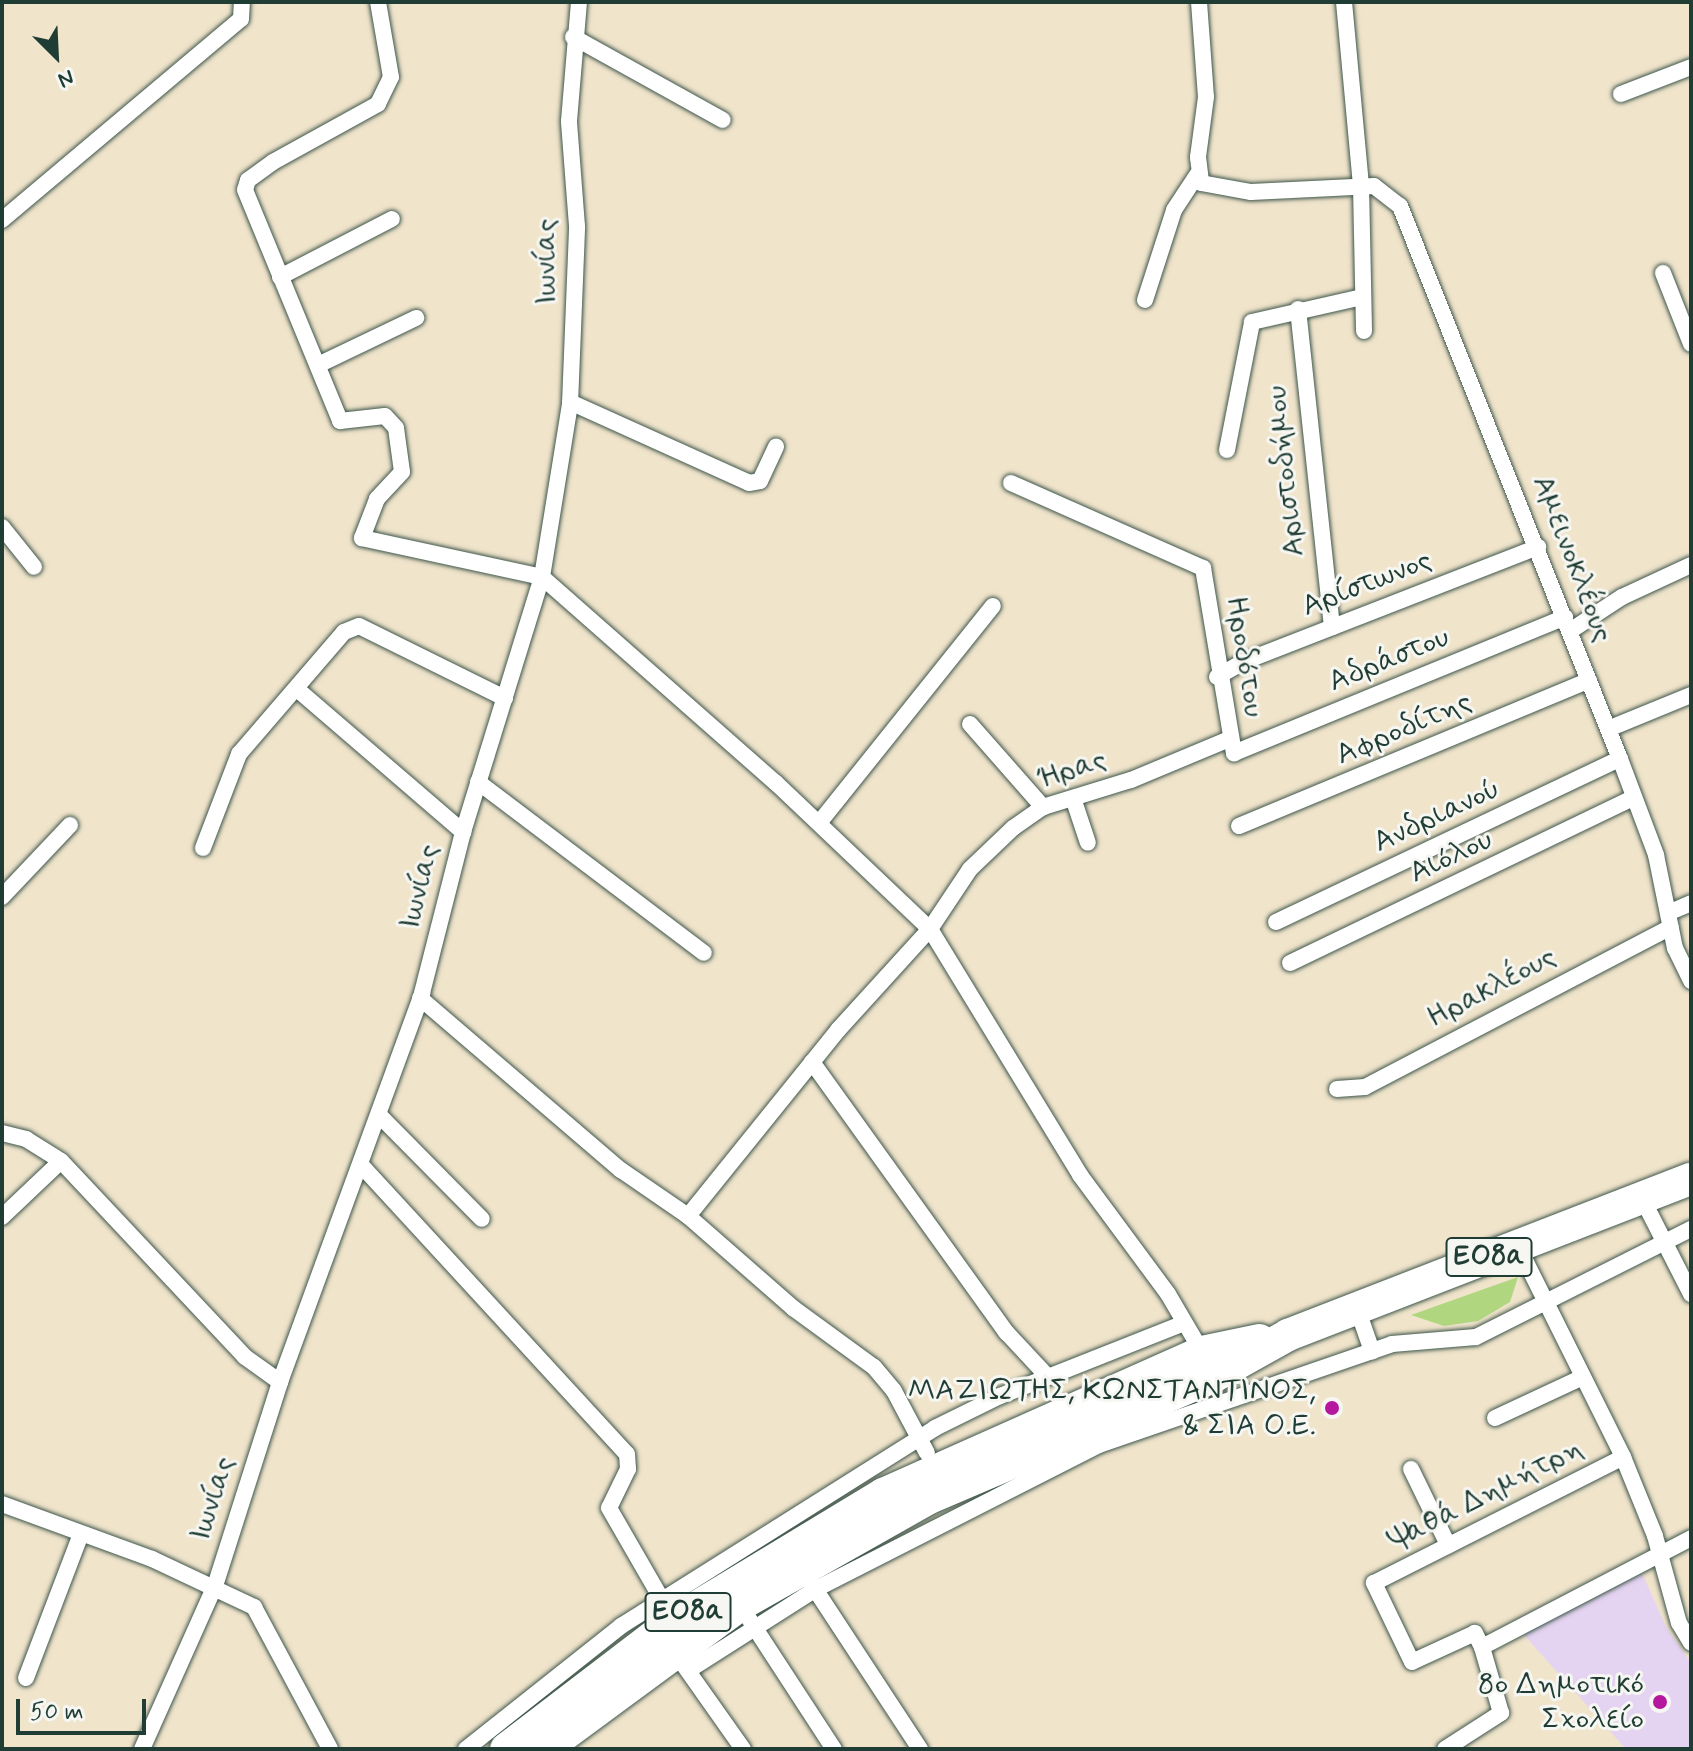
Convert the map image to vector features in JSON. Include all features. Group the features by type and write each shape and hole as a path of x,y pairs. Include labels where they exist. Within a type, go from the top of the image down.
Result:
{"highway":[{"name":"ΕΟ8α","path":"506,1749 668,1609 793,1559 951,1488 1095,1436 1213,1377 1288,1335 1691,1179"},
{"name":"ΕΟ8α","path":"545,1749 747,1617 793,1559 918,1476 1202,1352 1288,1335"}],"street":[{"path":"2,220 241,19 242,2"},
{"path":"378,2 391,77 378,104 248,180 245,190 340,421 385,416 396,428 403,453 402,472 377,499 362,538 542,577 819,823 930,929 1072,1163 1202,1352"},
{"name":"Ιωνίας","path":"142,1749 215,1586 280,1382 420,998 463,832 542,577 570,402 577,226 569,121 573,37 579,2"},
{"path":"1145,300 1174,210 1197,175 1206,97 1199,2"},
{"path":"1344,2 1361,186 1364,331"},
{"path":"573,37 723,120"},
{"path":"1621,94 1691,67"},
{"path":"1197,175 1211,189 1251,192 1361,186"},
{"name":"Αμεινοκλέους","path":"1361,186 1385,190 1400,206 1620,759 1656,855 1670,920 1691,981"},
{"path":"280,277 392,219"},
{"path":"1663,273 1691,344"},
{"path":"1227,450 1252,322 1298,309 1362,297"},
{"name":"Αριστοδήμου","path":"1298,309 1332,627"},
{"path":"318,365 416,318"},
{"path":"570,402 749,483 760,481 776,447"},
{"name":"Ηροδότου","path":"1011,483 1203,568 1217,677 1231,746"},
{"path":"2,527 34,567"},
{"name":"Αρίστωνος","path":"1217,677 1332,627 1538,547"},
{"name":"Αδράστου","path":"1231,746 1568,624 1691,565"},
{"path":"819,823 993,606"},
{"path":"203,848 239,754 298,690 327,650 359,626 505,698"},
{"name":"Αφροδίτης","path":"1239,826 1589,680"},
{"path":"298,690 463,832"},
{"path":"1608,729 1691,695"},
{"path":"970,724 1043,807"},
{"name":"Ήρας","path":"688,1216 812,1062 930,929 970,869 1043,807 1231,746"},
{"name":"Ανδριανού","path":"1276,922 1620,759"},
{"path":"478,782 704,953"},
{"path":"1073,798 1088,843"},
{"name":"Αιόλου","path":"1290,963 1633,798"},
{"path":"2,897 70,825"},
{"name":"Ηρακλέους","path":"1337,1089 1365,1087 1670,920 1691,903"},
{"path":"420,998 621,1170 688,1216 793,1308 874,1367 924,1446"},
{"path":"812,1062 1007,1333 1048,1377"},
{"path":"379,1115 482,1219"},
{"path":"2,1133 26,1139 61,1161 245,1357 280,1382"},
{"path":"2,1217 61,1161"},
{"path":"361,1165 627,1454 628,1469 609,1508 668,1609 591,1647 466,1749"},
{"path":"1642,1198 1691,1294"},
{"path":"793,1559 955,1513 1095,1436 1372,1351 1419,1339 1476,1337 1691,1229"},
{"path":"1518,1246 1623,1457 1658,1552 1671,1601 1691,1643"},
{"path":"1357,1308 1372,1351"},
{"path":"793,1559 924,1446 1048,1377 1184,1323"},
{"path":"1495,1418 1583,1377"},
{"name":"Ψαθά Δημήτρη","path":"1482,1647 1475,1633 1412,1662 1374,1583 1623,1457"},
{"path":"1411,1469 1448,1545"},
{"path":"2,1504 215,1586 254,1607 330,1749"},
{"path":"26,1678 81,1534"},
{"path":"1445,1749 1501,1713 1482,1647 1658,1552 1691,1538"},
{"path":"793,1559 920,1749"},
{"path":"747,1617 834,1749"},
{"path":"680,1661 743,1749"}],"shaded area":[{"path":"1642,1573 1666,1627 1691,1663 1691,1749 1626,1749 1523,1634"}],"green space":[{"path":"1518,1277 1510,1302 1478,1321 1444,1326 1411,1315"}],"place":[{"name":"ΜΑΖΙΩΤΗΣ, ΚΩΝΣΤΑΝΤΙΝΟΣ, & ΣΙΑ Ο.Ε.","path":"1332,1408"},
{"name":"8ο Δημοτικό Σχολείο","path":"1660,1702"}]}
